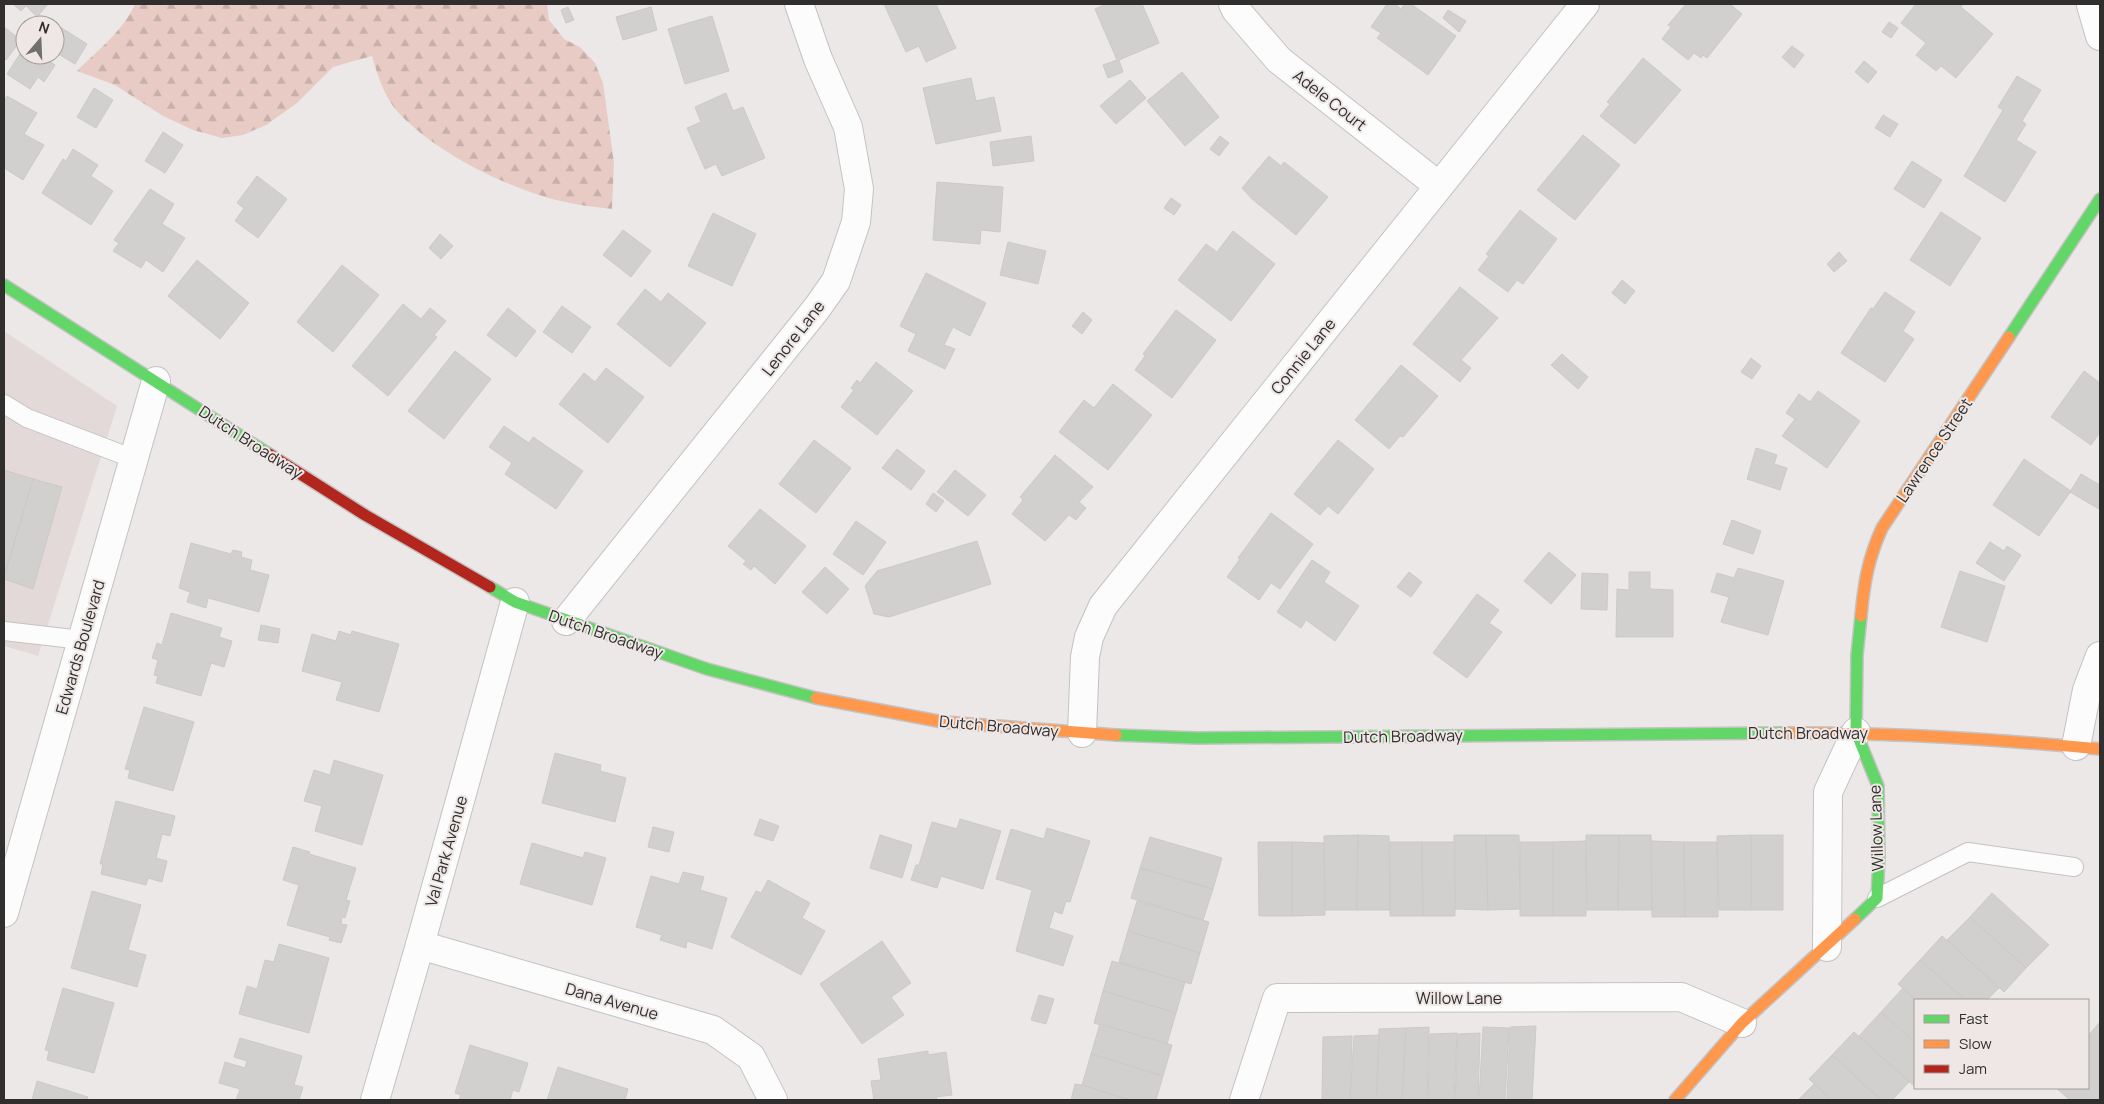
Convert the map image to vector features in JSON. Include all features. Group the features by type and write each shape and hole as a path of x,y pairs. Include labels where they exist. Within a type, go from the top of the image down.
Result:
{"main road":[{"name":"Lawrence Street","path":"1856,732 1860,616 1864,580 1874,546 1882,528 2100,199"},
{"name":"Dutch Broadway","path":"4,287 156,381 365,515 515,602 707,669 833,704 944,722 1082,733 1206,738 1856,732 1964,736 2088,748"},
{"name":"Willow Lane","path":"1856,732 1878,786 1879,857 1877,898"},
{"path":"1675,1100 1742,1023 1827,947 1877,898"}],"street":[{"name":"Lenore Lane","path":"566,621 811,316 836,281 856,222 859,189 848,126 818,59 798,4"},
{"name":"Adele Court","path":"1233,4 1279,60 1438,186"},
{"name":"Connie Lane","path":"1082,733 1085,657 1088,637 1103,606 1585,4"},
{"path":"2090,4 2100,36"},
{"name":"Edwards Boulevard","path":"4,913 156,381"},
{"name":"Val Park Avenue","path":"374,1100 420,945 515,602"},
{"path":"2088,748 2087,690 2100,656"},
{"path":"1827,947 1828,792 1856,732"},
{"name":"Dana Avenue","path":"420,945 713,1030 751,1057 773,1100"},
{"name":"Willow Lane","path":"1244,1100 1276,998 1682,997 1742,1023"}],"lane":[{"path":"4,404 27,418 134,459"},
{"path":"4,631 82,640"},
{"path":"1877,898 1968,852 2074,866"}],"shaded area":[{"path":"4,331 117,406 38,656 4,646"}],"green space":[{"path":"135,4 547,4 549,20 564,39 580,47 595,63 603,83 614,163 612,209 548,198 501,180 454,156 413,127 392,105 385,92 372,56 333,67 297,103 266,125 243,135 222,138 193,130 163,116 115,85 77,71 117,32"}],"building":[{"path":"13,4 48,4 39,15 35,15 26,6 21,11"},
{"path":"884,4 936,4 956,48 926,62 919,46 906,52"},
{"path":"1106,4 1142,4 1159,43 1119,60 1123,72 1108,78 1103,65 1117,60 1095,9"},
{"path":"1387,4 1395,4 1401,9 1405,4 1411,4 1456,36 1428,75 1377,38 1381,33 1371,27"},
{"path":"1686,4 1730,4 1742,14 1707,58 1703,55 1701,58 1694,53 1688,60 1662,39 1671,27 1668,25"},
{"path":"1916,4 1963,4 1961,7 1993,34 1956,78 1941,66 1936,71 1916,55 1926,43 1901,23"},
{"path":"568,7 574,20 566,23 561,10"},
{"path":"651,7 657,30 623,40 616,17"},
{"path":"1448,10 1466,21 1459,32 1443,18"},
{"path":"712,16 729,71 685,84 668,29"},
{"path":"1889,22 1898,28 1891,38 1882,32"},
{"path":"4,27 15,35 15,48 6,60 4,58"},
{"path":"65,30 87,44 75,64 65,58"},
{"path":"1792,46 1804,55 1794,68 1782,57"},
{"path":"1643,58 1681,90 1635,144 1600,116 1610,104 1607,102"},
{"path":"1864,61 1877,72 1868,83 1855,72"},
{"path":"15,62 15,65 55,65 44,82 38,77 30,89 7,74"},
{"path":"1182,72 1219,117 1185,146 1147,101"},
{"path":"2017,76 2041,90 2022,121 2026,124 2016,140 2036,152 2005,202 1964,176 2003,110 1998,107"},
{"path":"971,78 976,101 994,97 1001,131 936,144 923,88"},
{"path":"1130,80 1146,98 1116,124 1100,106"},
{"path":"94,88 113,100 96,128 77,117"},
{"path":"726,93 733,111 743,107 765,158 722,176 716,164 705,169 687,128 701,122 695,107"},
{"path":"7,96 37,113 24,134 44,145 23,180 4,168 4,102"},
{"path":"1883,115 1898,124 1890,137 1875,128"},
{"path":"163,132 183,145 165,173 145,161"},
{"path":"1583,135 1620,165 1575,220 1537,190"},
{"path":"1031,136 1034,161 993,166 990,142"},
{"path":"1220,136 1229,143 1219,156 1210,149"},
{"path":"73,149 98,165 91,176 113,191 91,225 42,193 63,159 66,161"},
{"path":"1269,156 1281,166 1284,162 1328,197 1296,235 1252,199 1242,188"},
{"path":"1912,161 1942,180 1924,208 1894,189"},
{"path":"257,176 287,199 258,238 235,221 244,208 237,203"},
{"path":"937,182 1003,187 1000,232 981,230 980,244 933,240"},
{"path":"150,189 174,204 162,224 185,238 163,272 146,260 141,268 113,251 119,243 114,240"},
{"path":"1171,198 1181,205 1174,215 1164,208"},
{"path":"1520,210 1557,239 1523,284 1517,280 1508,292 1478,270 1489,256 1486,254"},
{"path":"1941,212 1981,238 1950,286 1910,260"},
{"path":"713,213 756,234 732,286 688,266"},
{"path":"623,230 651,251 631,277 603,255"},
{"path":"1233,231 1275,264 1231,321 1178,280 1206,244 1217,252"},
{"path":"440,234 453,246 441,259 429,248"},
{"path":"1008,242 1046,251 1038,284 1000,275"},
{"path":"1839,252 1847,261 1834,272 1827,264"},
{"path":"197,260 249,303 220,339 168,296"},
{"path":"342,265 379,295 333,352 297,322"},
{"path":"926,273 986,303 970,336 953,327 944,345 955,349 945,369 908,351 916,334 900,326"},
{"path":"1622,280 1635,291 1625,304 1612,293"},
{"path":"1460,287 1498,318 1461,360 1471,368 1460,382 1413,344"},
{"path":"645,289 661,302 668,293 706,323 670,367 617,324"},
{"path":"1885,292 1915,312 1903,331 1914,339 1885,382 1841,353 1871,308 1873,309"},
{"path":"403,304 421,319 430,308 446,321 434,335 437,337 388,396 352,366"},
{"path":"562,306 591,327 572,353 543,332"},
{"path":"508,308 536,331 516,357 487,335"},
{"path":"1176,310 1216,340 1172,398 1135,370 1145,356 1143,354"},
{"path":"1083,312 1092,320 1082,334 1072,326"},
{"path":"455,351 491,379 444,439 408,411"},
{"path":"1562,354 1588,377 1578,389 1551,365"},
{"path":"1751,358 1761,366 1752,379 1741,372"},
{"path":"876,362 913,391 877,435 841,407 854,390 851,388 857,380 860,383"},
{"path":"1401,365 1438,396 1403,437 1400,436 1389,449 1355,420"},
{"path":"606,368 644,397 608,443 559,404 584,373 595,382"},
{"path":"2084,371 2100,383 2100,432 2091,445 2051,417"},
{"path":"1113,384 1152,415 1108,470 1059,432 1084,400 1094,408"},
{"path":"1818,391 1860,421 1827,468 1782,436 1795,419 1786,413 1799,394 1810,402"},
{"path":"504,426 529,443 533,437 583,471 556,509 505,474 512,463 489,447"},
{"path":"814,440 851,468 816,513 779,484"},
{"path":"1338,440 1374,469 1338,514 1328,506 1320,515 1294,494"},
{"path":"1756,448 1777,455 1774,464 1787,468 1780,490 1747,479"},
{"path":"897,449 925,471 911,490 882,468"},
{"path":"1055,455 1093,487 1079,502 1086,508 1076,520 1069,515 1045,541 1012,514 1023,500 1020,497"},
{"path":"2024,459 2071,491 2039,536 1993,505"},
{"path":"4,470 33,479 4,576"},
{"path":"955,470 986,495 968,516 937,492"},
{"path":"2081,474 2100,485 2099,509 2070,492"},
{"path":"33,479 62,487 33,589 4,579"},
{"path":"933,493 944,501 936,512 926,504"},
{"path":"760,509 806,546 775,584 754,566 751,570 743,564 746,561 728,546"},
{"path":"1271,513 1313,544 1280,589 1271,583 1259,600 1227,577 1240,559 1238,558"},
{"path":"1732,520 1761,531 1753,554 1723,544"},
{"path":"856,521 886,542 863,575 833,554"},
{"path":"977,541 991,584 889,617 874,614 865,586 877,571"},
{"path":"1990,542 2004,551 2007,546 2021,555 2004,581 1976,563"},
{"path":"191,543 231,554 233,550 242,552 241,557 252,560 250,570 269,575 259,612 208,598 206,608 187,602 190,592 179,588"},
{"path":"1549,552 1576,575 1551,604 1524,581"},
{"path":"1312,560 1330,572 1324,582 1359,606 1335,641 1306,620 1301,628 1277,612"},
{"path":"825,567 849,589 827,614 802,592"},
{"path":"1738,568 1784,581 1768,635 1721,622 1729,597 1711,592 1717,573 1734,578"},
{"path":"1960,571 2005,586 1987,642 1941,627"},
{"path":"1409,572 1422,582 1411,597 1397,587"},
{"path":"1629,572 1650,572 1650,589 1673,590 1673,637 1616,637 1617,589 1629,590"},
{"path":"1582,573 1608,574 1607,610 1581,609"},
{"path":"1477,594 1499,610 1489,623 1502,632 1467,678 1433,653"},
{"path":"171,613 222,628 219,637 232,641 224,667 211,663 201,696 156,683 158,676 154,675 158,660 152,658 157,643 162,645"},
{"path":"261,625 280,629 278,643 258,640"},
{"path":"339,631 351,635 352,631 399,644 379,712 336,700 342,682 302,671 312,634 336,641"},
{"path":"144,707 194,722 173,791 128,778 130,770 125,769"},
{"path":"555,753 601,765 600,771 626,778 615,822 542,803"},
{"path":"334,760 383,775 362,845 315,831 322,806 304,801 314,770 330,775"},
{"path":"116,801 175,816 170,836 162,834 156,858 167,861 162,882 148,878 146,885 101,874 103,864 100,864"},
{"path":"760,819 779,826 773,841 754,835"},
{"path":"960,819 1001,831 983,889 941,876 937,888 911,880 916,865 919,865 932,822 957,829"},
{"path":"653,827 674,832 669,852 648,847"},
{"path":"1047,828 1090,841 1070,902 1066,901 1062,914 1054,911 1049,928 1073,936 1063,966 1016,951 1032,890 996,879 1011,829 1044,839"},
{"path":"880,835 912,845 902,878 870,868"},
{"path":"1358,835 1357,910 1325,910 1324,836"},
{"path":"1358,835 1389,836 1390,910 1357,910"},
{"path":"1454,835 1486,835 1488,910 1455,909"},
{"path":"1486,835 1519,835 1520,909 1488,910"},
{"path":"1586,835 1619,835 1618,910 1587,910"},
{"path":"1619,835 1651,835 1652,910 1618,910"},
{"path":"1751,835 1783,835 1783,910 1751,910"},
{"path":"1751,835 1751,910 1719,910 1717,836"},
{"path":"1150,837 1222,858 1213,889 1140,868"},
{"path":"1586,841 1586,916 1553,916 1553,842"},
{"path":"1651,841 1684,842 1685,917 1652,917"},
{"path":"1258,842 1292,842 1292,916 1259,916"},
{"path":"1292,842 1324,843 1325,915 1292,916"},
{"path":"1390,842 1422,842 1423,916 1390,916"},
{"path":"1422,842 1455,842 1455,916 1423,916"},
{"path":"1520,842 1553,842 1553,916 1520,916"},
{"path":"1684,842 1717,842 1718,917 1685,917"},
{"path":"532,843 583,858 585,852 606,858 592,905 520,884"},
{"path":"293,847 310,852 309,854 356,868 346,900 350,901 345,918 342,917 341,924 347,925 341,943 329,940 330,937 287,925 299,885 283,880"},
{"path":"1140,868 1213,889 1203,920 1131,898"},
{"path":"683,872 704,877 700,890 727,898 712,949 687,941 686,948 660,940 662,935 636,927 651,876 679,884"},
{"path":"768,880 810,903 802,918 825,931 801,975 731,937 756,891 761,893"},
{"path":"92,891 141,905 128,950 146,955 137,987 71,968"},
{"path":"1992,893 2049,945 2026,968 1970,917"},
{"path":"1137,901 1209,922 1200,953 1128,931"},
{"path":"1970,917 2026,968 2004,992 1947,940"},
{"path":"1128,931 1200,953 1191,984 1119,962"},
{"path":"1942,936 1999,988 1988,999 1964,999 1920,960"},
{"path":"882,941 911,983 891,997 904,1015 862,1044 820,984"},
{"path":"279,944 329,958 309,1033 239,1014 247,986 257,989 265,960 274,962"},
{"path":"1920,960 1964,999 1915,999 1898,984"},
{"path":"1112,961 1185,982 1176,1013 1103,991"},
{"path":"63,988 114,1003 94,1073 47,1060 49,1051 45,1050"},
{"path":"1903,988 1915,999 1914,1042 1881,1012"},
{"path":"1103,991 1176,1013 1167,1044 1094,1023"},
{"path":"1039,995 1054,999 1046,1024 1031,1020"},
{"path":"1881,1012 1914,1042 1914,1086 1859,1036"},
{"path":"2100,1022 2100,1100 2070,1100 2057,1089 2089,1089 2089,1035"},
{"path":"1100,1024 1172,1045 1163,1076 1091,1054"},
{"path":"1536,1026 1532,1100 1507,1100 1510,1027"},
{"path":"1429,1027 1427,1100 1402,1100 1406,1028"},
{"path":"1483,1027 1509,1028 1505,1100 1479,1100"},
{"path":"1406,1028 1402,1100 1377,1100 1379,1029"},
{"path":"1854,1032 1909,1082 1892,1100 1881,1100 1832,1055"},
{"path":"1457,1033 1454,1100 1428,1100 1430,1034"},
{"path":"1480,1033 1478,1100 1455,1100 1458,1034"},
{"path":"1379,1035 1376,1100 1350,1100 1354,1036"},
{"path":"1352,1036 1350,1100 1322,1100 1323,1037"},
{"path":"240,1038 302,1056 294,1085 303,1087 299,1100 236,1100 240,1089 219,1083 225,1062 245,1068 247,1061 234,1057"},
{"path":"470,1045 528,1063 519,1092 513,1090 510,1100 459,1100 461,1095 455,1093"},
{"path":"928,1051 928,1055 946,1052 952,1095 936,1097 937,1100 874,1100 871,1081 881,1080 878,1059"},
{"path":"1091,1054 1163,1076 1156,1100 1130,1100 1082,1085"},
{"path":"1832,1055 1881,1100 1832,1100 1809,1079"},
{"path":"558,1067 628,1089 625,1100 547,1100"},
{"path":"37,1081 88,1097 87,1100 32,1100"},
{"path":"1075,1084 1082,1085 1130,1100 1071,1100"},
{"path":"1814,1084 1832,1100 1798,1100"}],"traffic: fast":[{"path":"2009,337 2100,199"},
{"path":"4,285 269,454"},
{"path":"490,587 515,602 707,669 816,698"},
{"path":"1855,919 1877,898 1879,857 1878,786 1856,732 1857,655 1861,616"},
{"path":"1116,735 1197,738 1784,733"}],"traffic: slow":[{"path":"1861,616 1867,571 1882,528 2009,337"},
{"path":"816,698 943,722 1116,735"},
{"path":"1784,733 1942,737 2100,749"},
{"path":"1675,1100 1742,1023 1855,919"}],"traffic: jam":[{"path":"269,454 365,515 490,587"}]}
